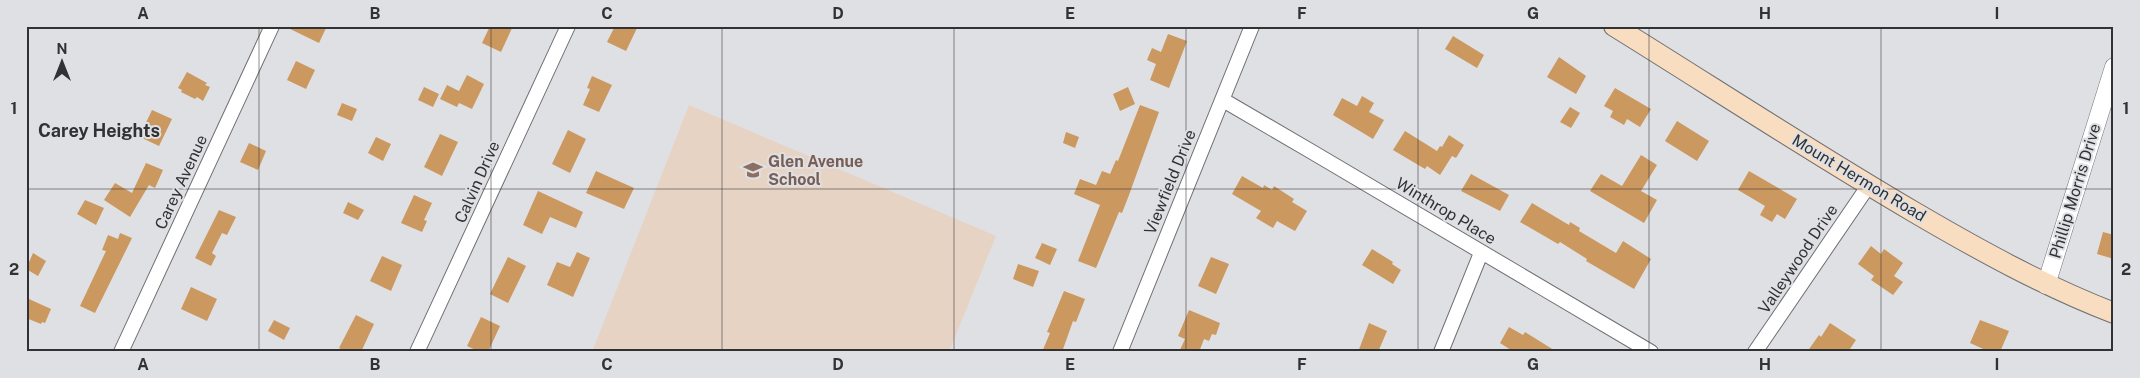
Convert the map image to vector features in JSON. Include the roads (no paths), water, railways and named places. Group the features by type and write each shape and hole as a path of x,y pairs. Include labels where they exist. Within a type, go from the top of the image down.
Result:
{"main road":[{"name":"Mount Hermon Road","path":"1614,26 1869,186 2046,285 2114,313"}],"street":[{"name":"Carey Avenue","path":"121,352 272,26"},
{"name":"Calvin Drive","path":"416,352 568,26"},
{"name":"Viewfield Drive","path":"1120,352 1252,26"},
{"name":"Phillip Morris Drive","path":"2046,285 2114,68"},
{"name":"Winthrop Place","path":"1223,100 1651,352"},
{"name":"Valleywood Drive","path":"1755,352 1869,186"},
{"path":"1441,352 1481,253"}],"place":[{"name":"Glen Avenue School","path":"753,170"}],"district":[{"name":"Carey Heights","path":"99,130"}]}
